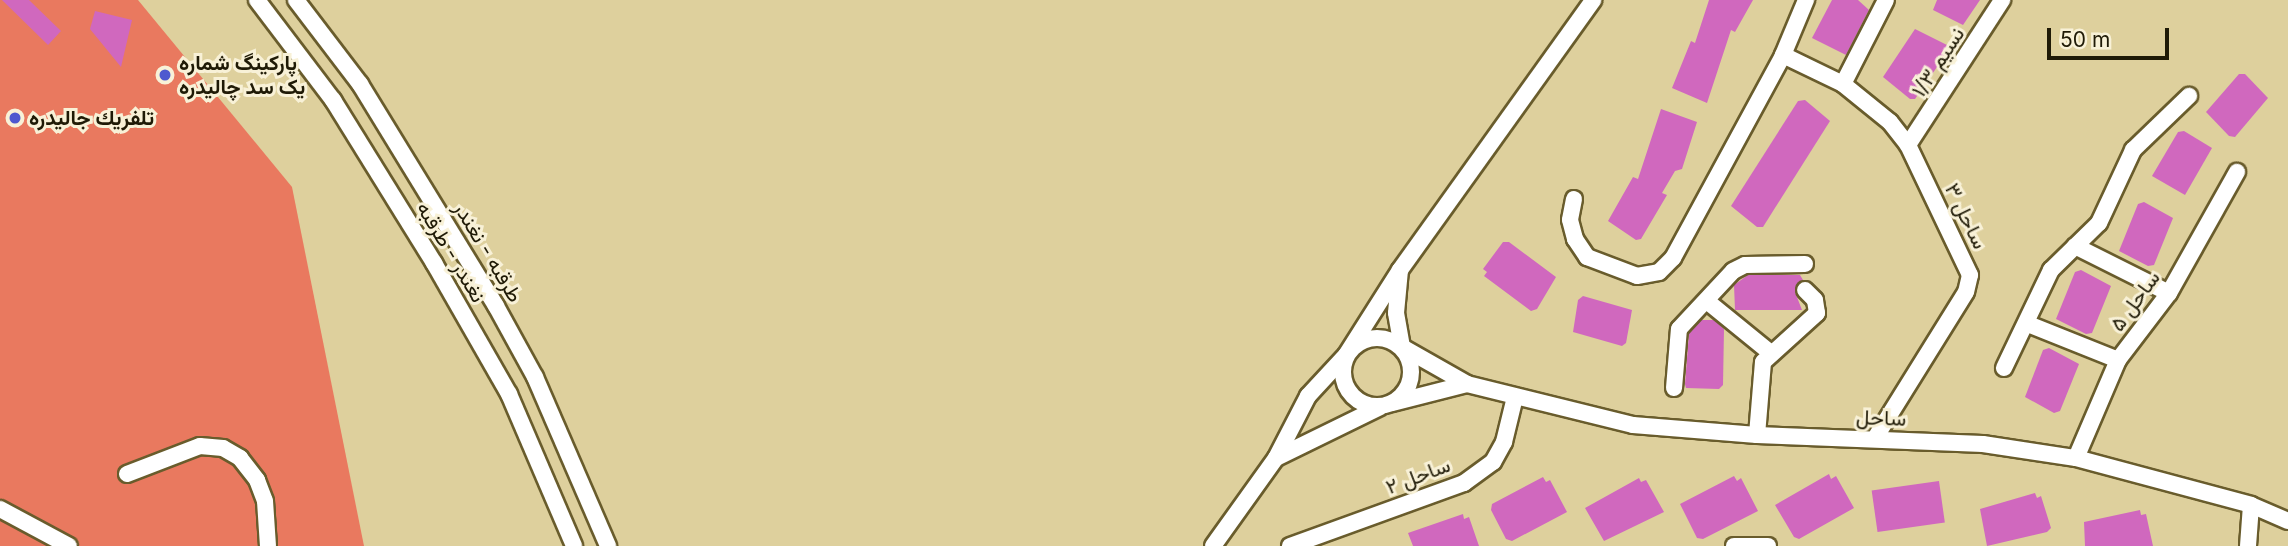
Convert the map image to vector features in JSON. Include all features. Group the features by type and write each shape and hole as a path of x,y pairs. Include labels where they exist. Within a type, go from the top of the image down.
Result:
{"street":[{"name":"نغندر - طرقبه","path":"257,0 333,100 434,263 509,394 574,546"},
{"name":"طرقبه - نغندر","path":"296,0 360,84 496,306 535,377 608,546"},
{"path":"1213,546 1276,458 1308,396 1346,355 1400,270 1593,0"},
{"path":"1574,199 1570,220 1575,239 1587,257 1637,276 1658,272 1673,258 1783,55 1806,0"},
{"path":"1843,84 1885,0"},
{"name":"نسیم ۱/۳","path":"1908,145 2002,0"},
{"name":"ساحل ۳","path":"1783,55 1843,84 1890,122 1908,145 1970,275 1966,292 1875,438"},
{"path":"2004,368 2028,324 2051,270 2099,223 2133,150 2189,96"},
{"name":"ساحل ۵","path":"2076,458 2118,360 2169,293 2237,172"},
{"path":"2075,246 2169,293"},
{"path":"1674,388 1679,329 1686,317 1708,302 1733,271 1745,265 1805,264"},
{"path":"1400,270 1396,313 1411,378 1387,404 1352,396 1342,376 1346,355 1372,337 1402,347"},
{"path":"1757,435 1763,362 1817,313 1815,300 1805,290"},
{"path":"1708,302 1772,354"},
{"path":"2028,324 2118,360"},
{"name":"ساحل","path":"1402,347 1466,384 1633,425 1757,435 1983,444 2076,458 2251,505 2288,521"},
{"name":"ساحل","path":"1276,458 1387,404 1466,384"},
{"name":"ساحل ۲","path":"1290,546 1464,483 1493,462 1504,442 1515,397"},
{"path":"127,474 200,446 223,448 240,458 257,480 265,501 268,546"},
{"path":"2248,546 2251,505"},
{"path":"0,509 69,546"},
{"path":"1734,546 1768,546"}],"shaded area":[{"path":"0,0 138,0 292,187 364,546 0,546"}],"building":[{"path":"2,0 29,0 61,31 48,45"},
{"path":"1709,0 1753,0 1735,32 1731,30 1707,103 1672,88 1691,41 1695,43"},
{"path":"1832,0 1858,0 1869,10 1846,55 1812,38"},
{"path":"1937,0 1980,0 1963,25 1933,10"},
{"path":"95,11 132,20 121,67 90,29"},
{"path":"1915,29 1947,45 1948,51 1915,99 1910,99 1883,77"},
{"path":"2239,74 2245,74 2268,98 2235,137 2229,136 2206,112"},
{"path":"1805,100 1830,121 1763,227 1757,227 1731,206 1798,101"},
{"path":"1661,109 1697,122 1682,169 1675,171 1662,193 1667,195 1641,239 1636,240 1608,221 1633,177 1638,179"},
{"path":"2184,131 2212,148 2185,195 2152,176 2178,132"},
{"path":"2144,202 2173,218 2154,265 2148,266 2119,251 2138,204"},
{"path":"1503,242 1509,242 1556,277 1537,309 1531,311 1484,276 1487,272 1483,269"},
{"path":"2081,270 2111,286 2092,333 2086,334 2056,319 2075,272"},
{"path":"1748,275 1800,275 1803,280 1795,292 1802,310 1735,310 1734,285"},
{"path":"1583,296 1632,310 1626,343 1622,346 1573,332 1578,300"},
{"path":"1701,320 1714,320 1724,329 1723,385 1719,389 1686,388 1689,333"},
{"path":"2049,348 2079,364 2060,411 2054,413 2025,397 2043,350"},
{"path":"1829,474 1831,479 1836,476 1854,508 1799,539 1794,537 1775,505"},
{"path":"1734,476 1737,481 1741,478 1758,511 1703,539 1697,538 1680,504"},
{"path":"1543,477 1546,482 1550,480 1567,512 1512,541 1506,539 1491,510 1492,504"},
{"path":"1639,478 1641,482 1646,480 1664,512 1604,541 1585,508"},
{"path":"1939,481 1945,523 1878,532 1872,490"},
{"path":"2035,493 2037,498 2041,496 2051,528 2047,532 1987,546 1980,509"},
{"path":"2140,510 2141,515 2146,514 2153,546 2085,546 2084,522"},
{"path":"1463,514 1464,519 1469,517 1479,546 1413,546 1408,533"}],"place":[{"name":"پارکینگ شماره یک سد چالیدره","path":"165,75"},
{"name":"تلفريك جاليدره","path":"15,118"}]}
